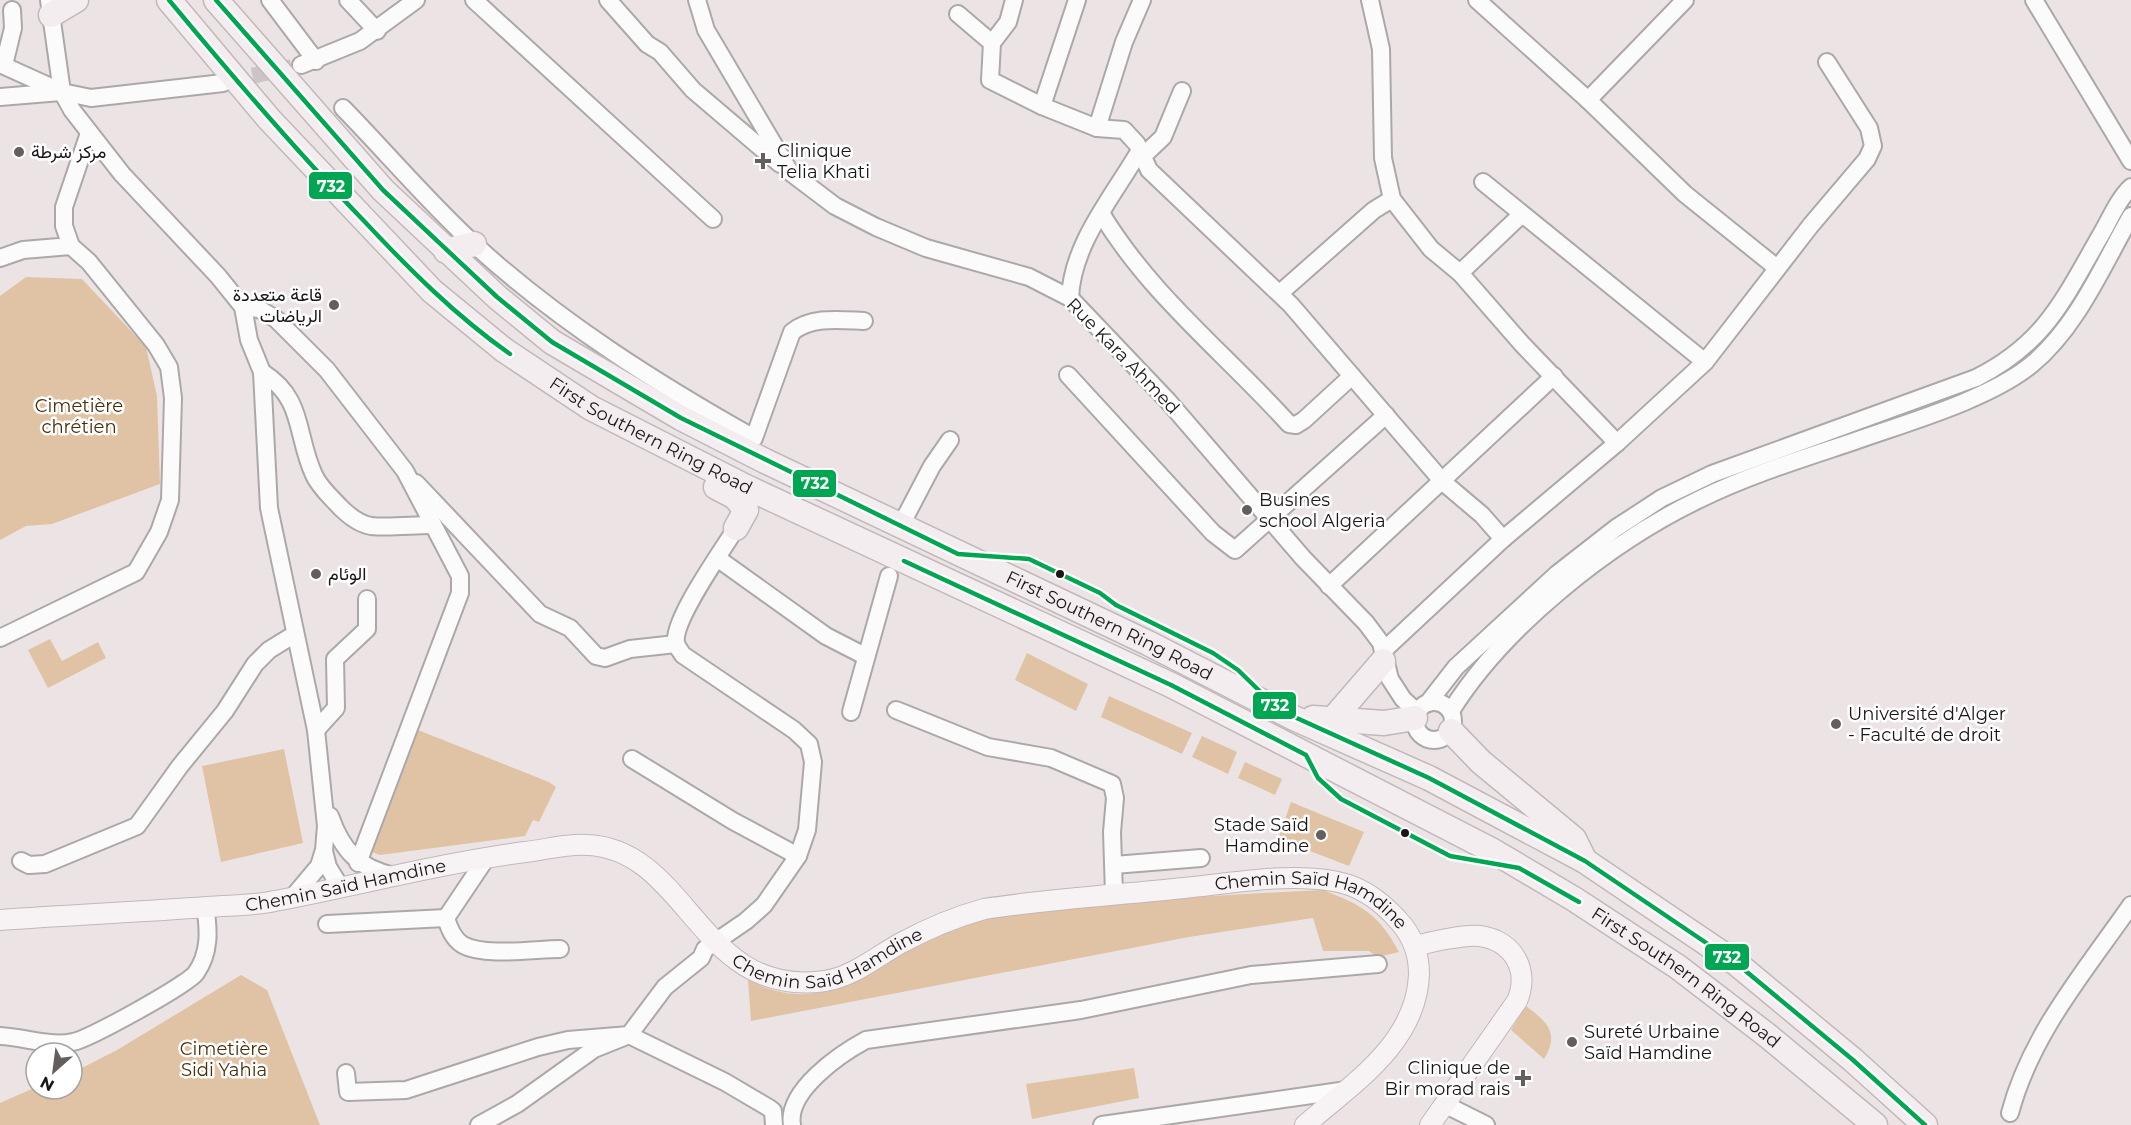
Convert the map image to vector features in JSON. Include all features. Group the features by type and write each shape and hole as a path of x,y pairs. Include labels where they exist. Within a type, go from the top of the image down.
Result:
{"highway":[{"path":"50,8 76,0"},
{"name":"First Southern Ring Road","path":"169,0 269,119 432,291 504,350 591,408 746,487 893,567 1171,685 1494,851 1574,898 1678,967 1768,1036 1875,1125"},
{"name":"First Southern Ring Road","path":"216,0 383,190 497,297 552,342 612,380 691,423 1148,643 1296,719 1428,778 1585,861 1736,963 1844,1052 1925,1125"},
{"path":"227,0 268,60"},
{"path":"446,251 474,244"},
{"path":"621,424 637,442 653,454 744,504 746,510 736,528"},
{"path":"754,438 896,523"},
{"path":"1333,719 1383,656"},
{"path":"1296,719 1383,723 1421,709"},
{"path":"1451,721 1480,762 1574,839 1585,861"}],"main road":[{"name":"Chemin Saïd Hamdine","path":"0,920 272,902 487,857 588,844 612,849 644,866 714,943 748,969 765,977 810,982 828,981 959,916 1022,903 1279,879 1332,880 1345,883 1379,901 1404,926 1416,946 1418,986 1407,1023 1388,1050 1347,1090 1305,1125"},
{"path":"1416,946 1466,936 1480,936 1508,949 1518,961 1524,981 1517,1001 1430,1125"}],"street":[{"path":"270,0 308,63 377,31 416,0"},
{"path":"348,0 377,31"},
{"path":"474,0 713,219"},
{"path":"608,0 646,44 660,52 693,90 790,172"},
{"name":"Rue Kara Ahmed","path":"697,0 706,30 790,172 835,206 876,227 926,248 1029,277 1070,298 1168,401 1329,586 1366,622 1381,643 1390,679 1400,694 1421,709"},
{"path":"1014,0 1008,22 992,44 990,80 1042,106 1097,128 1124,130 1137,144 1149,170 1232,245 1256,274 1280,293 1443,482 1482,515 1503,539"},
{"path":"1042,106 1077,0"},
{"path":"1097,128 1124,42 1142,0"},
{"path":"1370,0 1381,49 1383,158 1392,199 1431,249 1460,273 1617,443"},
{"path":"1477,0 1588,100 1684,194 1777,268"},
{"path":"1588,100 1685,0"},
{"path":"2034,0 2131,161"},
{"path":"50,8 62,92 89,133 122,174 218,276 243,307 249,340 262,372 269,508 316,730 326,826 324,850 315,874 293,897"},
{"path":"12,10 13,28 2,65 62,92 91,98 222,83"},
{"path":"958,14 992,44"},
{"path":"1383,656 1503,539 1617,443 1705,362 1777,268 1867,159 1873,147 1869,128 1827,62"},
{"path":"1142,158 1162,137 1182,91"},
{"path":"0,110 6,97 62,92"},
{"path":"343,108 474,244 535,296 602,344 674,391 754,438 792,332 801,324 815,321 864,321"},
{"path":"0,638 136,572 159,532 170,500 173,398 169,367 156,345 89,262 71,246 64,225 64,207 89,133"},
{"path":"1070,298 1076,264 1101,213 1137,155 1142,158"},
{"path":"1483,182 1550,234 1640,311 1705,362"},
{"path":"2131,187 2062,304 2041,331 2016,355 1976,378 1712,474 1662,498 1616,528 1557,574 1456,667 1421,709 1417,731 1428,740 1441,740 1487,662 1542,607 1605,557 1650,526 1698,500 1740,482 1988,392 2030,366 2064,331 2131,216"},
{"path":"1280,293 1366,216 1392,199"},
{"path":"1101,213 1121,246 1186,320 1289,424 1296,425 1304,420 1352,376"},
{"path":"1460,273 1522,214"},
{"path":"0,258 23,250 71,246"},
{"path":"243,307 260,309 276,319 327,370 405,471 540,614 570,628 596,656 605,658 630,649 676,644"},
{"path":"262,372 277,381 287,393 295,407 314,474 321,486 347,514 371,526 432,525"},
{"path":"1068,375 1226,544 1237,549 1386,415"},
{"path":"1329,586 1554,376"},
{"path":"896,523 950,440"},
{"path":"358,863 460,592 460,576 405,471"},
{"path":"479,1125 518,1104 594,1049 628,1035 665,987 714,943 756,913 782,881 798,856 807,830 811,802 813,762 809,744 794,730 690,661 676,644 677,632 691,600 736,528"},
{"path":"717,558 826,636 865,656"},
{"path":"850,712 893,567"},
{"path":"316,730 336,708 335,659 367,629 367,599"},
{"path":"21,861 29,865 45,864 136,826 180,766 225,711 255,664 268,650 295,634"},
{"path":"1421,709 1442,703 1451,721"},
{"path":"896,710 988,747 1051,758 1107,781 1114,787 1115,798 1112,832 1114,894"},
{"path":"632,759 740,825 798,856"},
{"path":"323,792 336,833 344,848 358,863 397,876"},
{"path":"341,888 347,864 344,848"},
{"path":"324,850 328,867 341,888"},
{"path":"446,918 487,857"},
{"path":"1114,866 1201,858"},
{"path":"2010,1113 2026,1067 2048,1026 2131,905"},
{"path":"0,1035 57,1044 75,1042 167,994 195,974 203,957 209,935 205,907"},
{"path":"327,924 446,918"},
{"path":"446,918 450,931 462,944 482,950 560,949"},
{"path":"792,1125 791,1111 802,1091 837,1059 866,1040 1081,1010 1251,975 1377,964"},
{"path":"346,1073 348,1092 406,1090 538,1047 568,1040 628,1035 725,1082 769,1108 773,1111 774,1125"},
{"path":"1102,1125 1347,1090"},
{"path":"1444,1104 1486,1125"}],"green space":[{"name":"Cimetière chrétien","path":"26,277 82,279 146,347 157,396 160,484 52,524 26,526 0,540 0,296"},
{"path":"50,639 62,661 98,642 106,658 48,688 28,650"},
{"path":"1027,653 1088,684 1076,711 1015,680"},
{"path":"1109,696 1192,733 1182,754 1101,717"},
{"path":"413,728 549,782 556,787 539,822 533,820 525,836 380,855 369,851"},
{"path":"1202,736 1237,752 1228,774 1192,757"},
{"path":"284,749 303,843 221,862 202,766"},
{"path":"1245,762 1282,779 1275,795 1238,778"},
{"name":"Stade Saïd Hamdine","path":"1291,802 1364,832 1349,866 1278,839"},
{"path":"1323,890 1368,912 1384,928 1399,952 1378,957 1369,951 1323,951 1313,918 1189,937 751,1021 748,980 778,991 804,994 829,990 851,981 919,942 944,931 978,921 1142,901"},
{"name":"Cimetière Sidi Yahia","path":"241,975 267,990 320,1125 0,1125 0,1103 24,1092 24,1101 84,1101 84,1067 117,1050"},
{"path":"1526,1006 1540,1017 1549,1029 1551,1042 1544,1059 1511,1030"},
{"path":"1134,1068 1139,1098 1032,1119 1026,1084"}],"tunnel":[{"path":"229,81 301,65"}],"transit line":[{"name":"732","path":"169,0 289,141 382,240 452,308 510,354"},
{"name":"732","path":"216,0 383,190 497,297 552,342 681,418 958,554 1029,559 1100,593 1116,605 1213,653 1238,670 1279,710 1429,778 1585,861 1736,963 1853,1060 1925,1125"},
{"name":"732","path":"904,561 1171,685 1306,755 1318,778 1341,799 1450,856 1519,868 1579,902"}],"place":[{"name":"مركز شرطة","path":"19,152"},
{"name":"Clinique Telia Khati","path":"763,161"},
{"name":"قاعة متعددة الرياضات","path":"334,305"},
{"name":"Busines school Algeria","path":"1247,510"},
{"name":"الوئام","path":"316,574"},
{"name":"Université d'Alger - Faculté de droit","path":"1836,724"},
{"name":"Stade Saïd Hamdine","path":"1321,835"},
{"name":"Sureté Urbaine Saïd Hamdine","path":"1572,1042"},
{"name":"Clinique de Bir morad rais","path":"1523,1078"}]}
